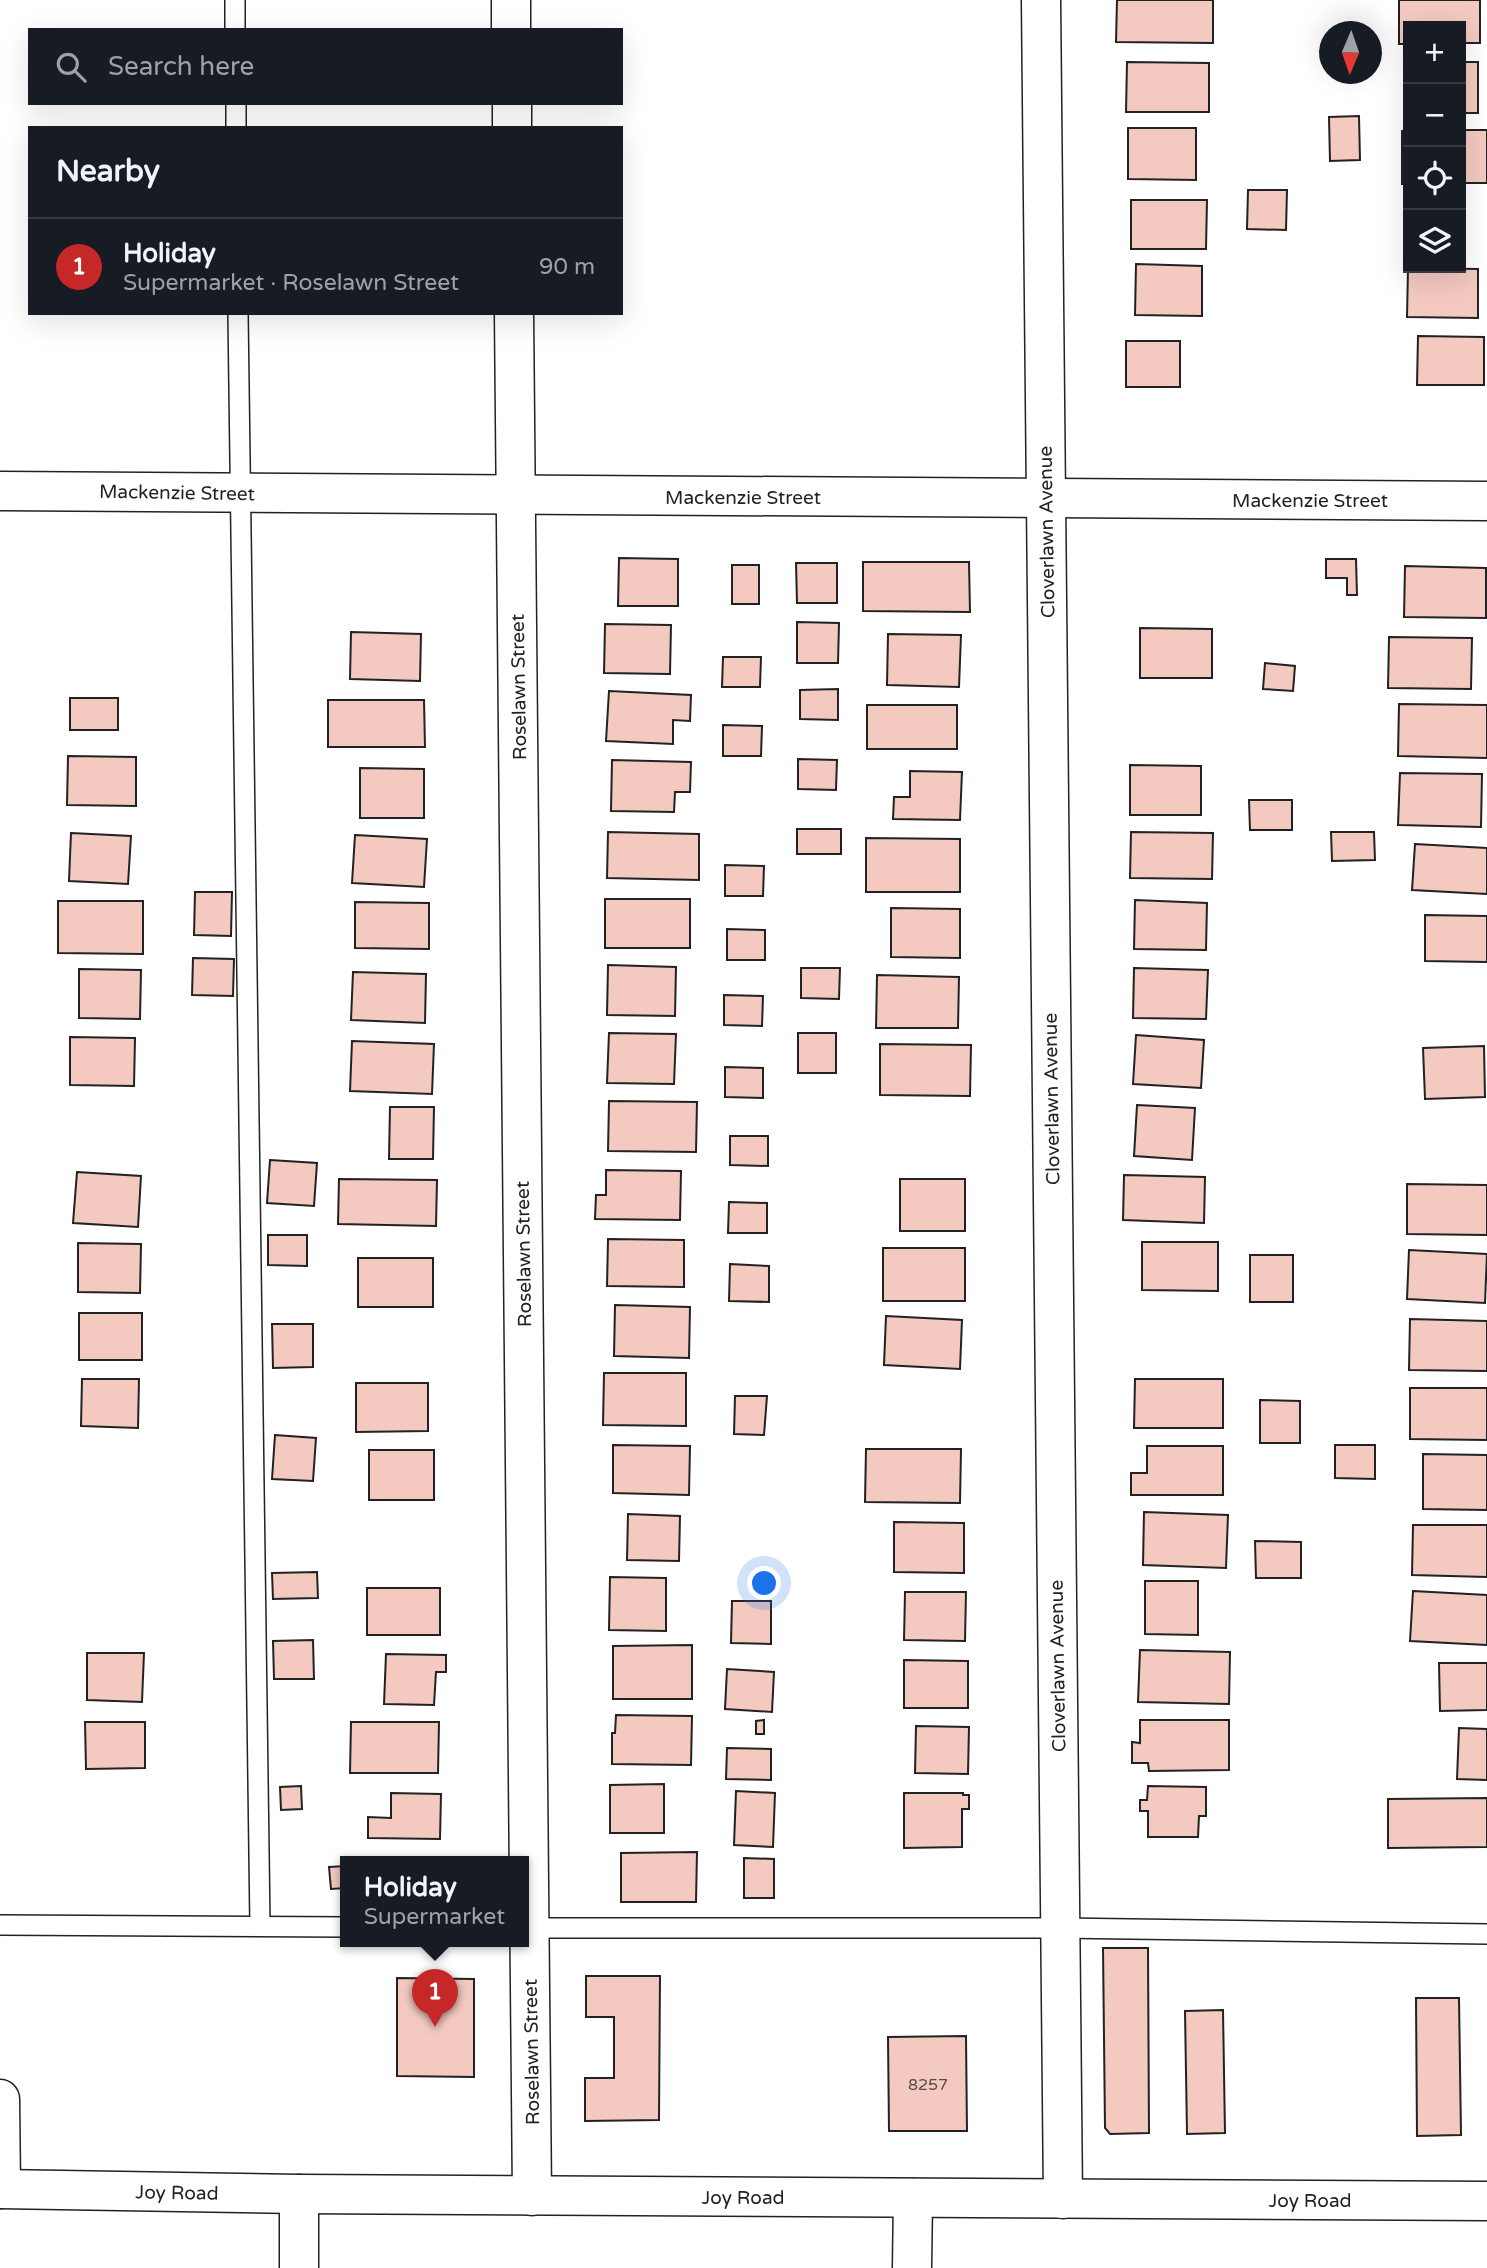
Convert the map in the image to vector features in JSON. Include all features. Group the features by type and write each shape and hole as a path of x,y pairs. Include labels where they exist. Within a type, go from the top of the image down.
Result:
{"street":[{"path":"511,0 511,28"},
{"name":"Cloverlawn Avenue","path":"1041,0 1063,2199"},
{"path":"512,105 512,126"},
{"name":"Roselawn Street","path":"514,315 526,1856"},
{"name":"Mackenzie Street","path":"0,491 1487,501"},
{"name":"Roselawn Street","path":"527,1947 532,2196"},
{"path":"0,2099 1,2189"},
{"name":"Joy Road","path":"1,2189 532,2196 1487,2201"},
{"path":"299,2194 299,2268"},
{"path":"912,2268 913,2198"}],"lane":[{"path":"235,0 235,28"},
{"path":"236,105 236,126"},
{"path":"238,315 260,1926"},
{"path":"0,1925 340,1927"},
{"path":"529,1928 1060,1928 1487,1934"}],"building":[{"path":"1117,0 1213,0 1213,43 1116,42"},
{"path":"1399,0 1480,0 1480,43 1466,43 1466,21 1403,21 1403,44 1399,44"},
{"path":"1127,62 1209,63 1209,112 1126,112"},
{"path":"1466,62 1478,62 1478,113 1466,113"},
{"path":"1359,116 1360,160 1330,161 1329,117"},
{"path":"1128,128 1196,128 1196,180 1128,179"},
{"path":"1466,130 1487,130 1487,183 1466,183"},
{"path":"1403,131 1403,184 1402,184"},
{"path":"1248,190 1287,190 1286,230 1247,229"},
{"path":"1131,200 1207,200 1206,249 1131,249"},
{"path":"1136,264 1202,266 1202,316 1135,315"},
{"path":"1466,269 1478,269 1478,318 1407,317 1408,273 1466,273"},
{"path":"1418,336 1484,337 1484,385 1417,385"},
{"path":"1126,341 1180,341 1180,387 1126,387"},
{"path":"619,558 678,559 678,606 618,606"},
{"path":"1326,559 1356,559 1357,595 1347,595 1347,578 1326,578"},
{"path":"863,562 969,562 970,612 863,611"},
{"path":"796,563 837,563 837,603 797,603"},
{"path":"732,565 759,565 759,604 732,604"},
{"path":"1405,566 1486,568 1486,618 1404,617"},
{"path":"797,622 839,623 838,663 797,663"},
{"path":"605,624 671,625 670,674 604,673"},
{"path":"1140,628 1212,629 1212,678 1140,678"},
{"path":"351,632 421,634 420,681 350,679"},
{"path":"888,634 961,635 959,687 887,685"},
{"path":"1389,637 1472,638 1471,689 1388,688"},
{"path":"723,657 761,657 760,687 722,687"},
{"path":"1265,663 1295,666 1293,691 1263,689"},
{"path":"838,689 838,720 800,719 800,690"},
{"path":"609,691 691,695 690,721 673,720 673,744 606,741"},
{"path":"70,698 118,698 118,730 70,730"},
{"path":"328,700 424,700 425,747 328,747"},
{"path":"1399,704 1487,705 1487,758 1398,756"},
{"path":"867,705 957,705 957,749 867,749"},
{"path":"723,725 762,726 761,756 723,756"},
{"path":"68,756 136,757 136,806 67,805"},
{"path":"798,759 837,760 836,790 798,789"},
{"path":"612,760 691,762 690,792 675,792 674,812 611,811"},
{"path":"1130,765 1201,766 1201,815 1130,815"},
{"path":"360,768 424,769 424,818 360,818"},
{"path":"910,771 962,772 960,820 893,819 894,797 910,797"},
{"path":"1400,773 1482,774 1481,827 1398,825"},
{"path":"1249,800 1292,800 1292,830 1250,830"},
{"path":"797,829 841,829 841,854 797,854"},
{"path":"608,832 699,834 699,880 607,878"},
{"path":"1131,832 1213,833 1212,879 1130,878"},
{"path":"1331,832 1374,832 1375,860 1332,861"},
{"path":"71,833 131,836 128,884 69,881"},
{"path":"355,835 427,839 424,887 352,883"},
{"path":"866,838 960,839 960,892 866,892"},
{"path":"1415,844 1487,848 1487,894 1412,890"},
{"path":"725,865 764,866 763,896 725,896"},
{"path":"195,892 232,892 231,936 194,935"},
{"path":"605,899 690,899 690,948 605,948"},
{"path":"1135,900 1207,903 1206,950 1134,949"},
{"path":"58,901 143,901 143,954 58,953"},
{"path":"355,902 429,903 429,949 355,948"},
{"path":"891,908 960,909 960,958 891,957"},
{"path":"1425,915 1487,916 1487,962 1425,961"},
{"path":"727,929 765,930 765,960 727,960"},
{"path":"193,958 234,959 233,996 192,995"},
{"path":"608,965 676,967 675,1016 607,1015"},
{"path":"801,968 840,968 839,999 801,998"},
{"path":"1134,968 1208,970 1206,1019 1133,1018"},
{"path":"79,969 141,970 140,1019 79,1018"},
{"path":"353,972 426,974 425,1023 351,1020"},
{"path":"877,975 959,977 958,1028 876,1028"},
{"path":"724,995 763,996 762,1026 724,1025"},
{"path":"609,1033 676,1034 674,1084 607,1083"},
{"path":"798,1033 836,1033 836,1073 798,1073"},
{"path":"1136,1035 1204,1040 1201,1088 1133,1084"},
{"path":"70,1037 135,1038 134,1086 70,1085"},
{"path":"352,1041 434,1044 432,1094 350,1091"},
{"path":"880,1044 971,1045 970,1096 880,1095"},
{"path":"1484,1046 1485,1097 1425,1099 1423,1048"},
{"path":"725,1067 763,1068 763,1098 725,1097"},
{"path":"609,1101 697,1102 696,1152 608,1151"},
{"path":"1137,1105 1195,1108 1192,1160 1134,1156"},
{"path":"390,1107 434,1107 433,1159 389,1159"},
{"path":"730,1136 768,1136 768,1166 730,1165"},
{"path":"270,1160 317,1163 314,1206 267,1203"},
{"path":"606,1170 681,1171 680,1220 595,1219 596,1195 606,1195"},
{"path":"77,1172 141,1176 138,1227 73,1223"},
{"path":"1124,1175 1205,1177 1204,1223 1123,1220"},
{"path":"339,1179 437,1180 436,1226 338,1224"},
{"path":"900,1179 965,1179 965,1231 900,1231"},
{"path":"1407,1184 1487,1185 1487,1235 1407,1234"},
{"path":"729,1202 767,1203 767,1233 728,1233"},
{"path":"268,1235 307,1235 307,1266 268,1265"},
{"path":"608,1239 684,1240 684,1287 607,1286"},
{"path":"1142,1242 1218,1242 1218,1291 1142,1290"},
{"path":"78,1243 141,1244 140,1293 78,1292"},
{"path":"883,1248 965,1248 965,1301 883,1301"},
{"path":"1409,1250 1487,1254 1485,1303 1407,1299"},
{"path":"1250,1255 1293,1255 1293,1302 1250,1302"},
{"path":"358,1258 433,1258 433,1307 358,1307"},
{"path":"730,1264 769,1266 769,1302 729,1301"},
{"path":"615,1305 690,1307 689,1358 614,1356"},
{"path":"79,1313 142,1313 142,1360 79,1360"},
{"path":"886,1316 962,1320 960,1369 884,1365"},
{"path":"1410,1319 1487,1321 1487,1371 1409,1370"},
{"path":"272,1324 313,1324 313,1367 273,1368"},
{"path":"604,1373 686,1373 686,1426 603,1425"},
{"path":"82,1379 139,1379 138,1428 81,1426"},
{"path":"1135,1379 1223,1379 1223,1428 1134,1428"},
{"path":"356,1383 428,1383 428,1431 356,1432"},
{"path":"1410,1388 1487,1388 1487,1440 1410,1439"},
{"path":"735,1396 767,1396 764,1435 734,1434"},
{"path":"1260,1400 1300,1401 1300,1443 1260,1443"},
{"path":"275,1435 316,1438 313,1481 272,1479"},
{"path":"613,1445 690,1446 689,1495 613,1493"},
{"path":"1335,1445 1375,1445 1375,1479 1335,1478"},
{"path":"1147,1446 1223,1446 1223,1495 1131,1495 1131,1473 1147,1473"},
{"path":"866,1449 961,1449 960,1503 865,1502"},
{"path":"369,1450 434,1450 434,1500 369,1500"},
{"path":"1423,1454 1487,1455 1487,1510 1423,1509"},
{"path":"1144,1512 1228,1515 1226,1568 1143,1565"},
{"path":"628,1514 680,1516 679,1561 627,1560"},
{"path":"894,1522 964,1523 964,1573 894,1572"},
{"path":"1413,1525 1487,1525 1487,1577 1412,1575"},
{"path":"1255,1541 1301,1542 1301,1578 1256,1578"},
{"path":"317,1572 318,1598 273,1599 272,1573"},
{"path":"610,1577 666,1578 666,1631 609,1630"},
{"path":"1145,1581 1198,1581 1198,1635 1145,1634"},
{"path":"367,1588 440,1588 440,1635 367,1635"},
{"path":"1413,1591 1487,1595 1487,1645 1410,1641"},
{"path":"905,1592 966,1592 965,1641 904,1640"},
{"path":"732,1601 771,1601 771,1644 731,1643"},
{"path":"313,1640 314,1679 274,1679 273,1641"},
{"path":"692,1645 692,1699 613,1699 613,1646"},
{"path":"1140,1650 1230,1652 1229,1704 1138,1702"},
{"path":"87,1653 144,1653 142,1702 87,1700"},
{"path":"386,1654 446,1655 446,1672 436,1672 434,1705 384,1704"},
{"path":"904,1660 968,1661 968,1708 904,1708"},
{"path":"1439,1663 1487,1663 1487,1710 1440,1711"},
{"path":"727,1669 774,1672 772,1712 725,1709"},
{"path":"616,1715 692,1716 691,1765 612,1764 612,1733 615,1733"},
{"path":"764,1720 764,1734 756,1734 756,1721"},
{"path":"1140,1720 1229,1720 1229,1770 1149,1771 1148,1763 1132,1763 1132,1742 1140,1743"},
{"path":"85,1722 145,1722 145,1768 86,1769"},
{"path":"351,1722 439,1722 438,1773 350,1773"},
{"path":"916,1726 969,1727 968,1774 915,1773"},
{"path":"1459,1728 1487,1729 1487,1780 1457,1779"},
{"path":"727,1748 771,1749 771,1780 726,1779"},
{"path":"664,1784 664,1833 610,1833 610,1785"},
{"path":"301,1786 302,1809 281,1810 280,1787"},
{"path":"1148,1786 1206,1787 1206,1816 1199,1816 1198,1837 1148,1837 1148,1811 1140,1811 1140,1800 1147,1800"},
{"path":"736,1791 775,1793 773,1847 734,1845"},
{"path":"391,1793 441,1794 440,1839 368,1838 368,1817 391,1818"},
{"path":"904,1793 969,1795 969,1809 962,1809 962,1847 904,1848"},
{"path":"1487,1798 1487,1847 1388,1848 1388,1799"},
{"path":"697,1852 696,1902 621,1902 621,1853"},
{"path":"744,1858 774,1859 774,1898 744,1898"},
{"path":"340,1866 340,1888 331,1889 329,1867"},
{"path":"1103,1948 1148,1948 1149,2133 1110,2134 1105,2128"},
{"path":"586,1976 660,1976 659,2120 585,2121 585,2078 614,2078 614,2017 586,2017"},
{"path":"397,1978 474,1979 474,2077 397,2076"},
{"path":"1416,1998 1459,1998 1461,2135 1417,2136"},
{"path":"1223,2010 1225,2133 1187,2134 1185,2011"},
{"path":"966,2036 967,2131 889,2131 888,2037"}],"place":[{"name":"Holiday","path":"435,2027"}]}
